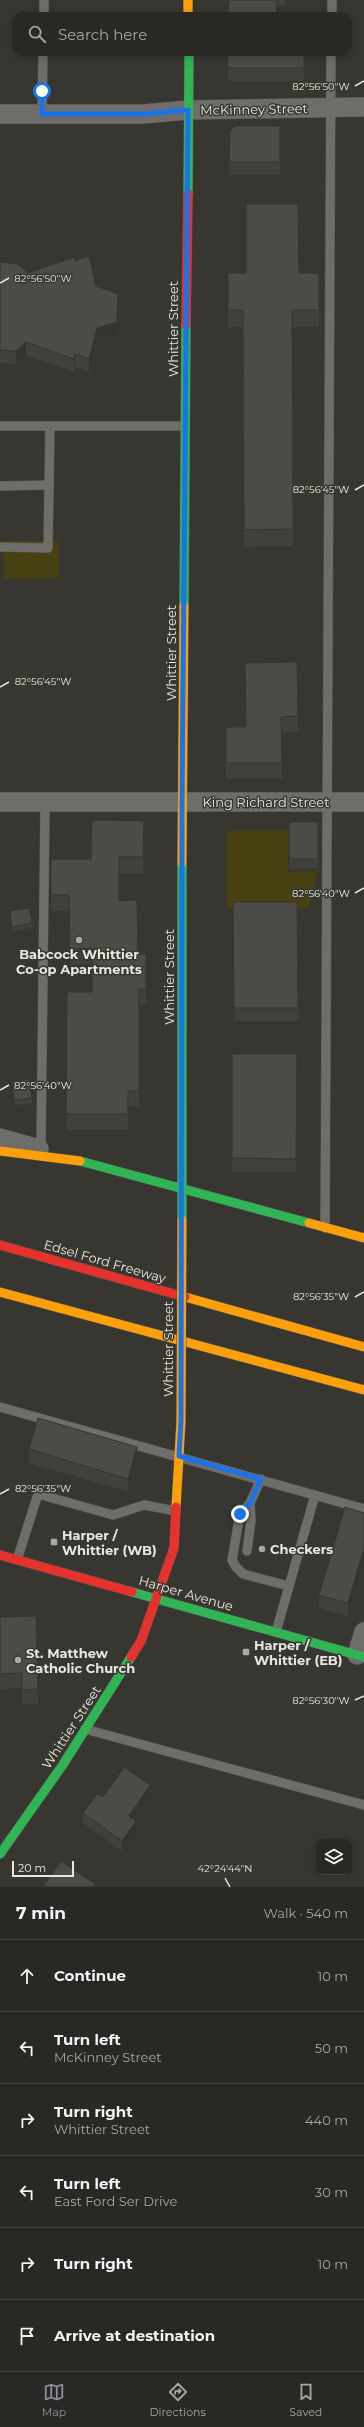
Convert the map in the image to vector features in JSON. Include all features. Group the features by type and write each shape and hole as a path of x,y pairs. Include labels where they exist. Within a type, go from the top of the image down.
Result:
{"main road":[{"path":"188,0 188,12"},
{"name":"Whittier Street","path":"0,1854 85,1729 141,1641 174,1548 181,1421 182,802 189,56"},
{"path":"0,1151 80,1161 181,1190 364,1238"},
{"name":"Edsel Ford Freeway","path":"0,1245 364,1346"},
{"path":"0,1292 364,1390"},
{"name":"Harper Avenue","path":"0,1555 360,1656"}],"street":[{"name":"McKinney Street","path":"0,114 143,114 188,110 364,107"},
{"name":"King Richard Street","path":"0,802 364,802"},
{"path":"0,1138 80,1161"},
{"path":"360,1656 364,1632"}],"lane":[{"path":"44,0 44,12"},
{"path":"332,0 332,12"},
{"path":"42,114 43,56"},
{"path":"325,1228 331,56"},
{"path":"0,426 185,426"},
{"path":"0,548 48,548 50,426"},
{"path":"0,486 49,485"},
{"path":"41,1149 45,802"},
{"path":"0,1407 364,1509"},
{"path":"261,1479 250,1503 240,1514 232,1560 243,1574 289,1586"},
{"path":"17,1560 38,1494 113,1516 144,1505 176,1511"},
{"path":"276,1632 315,1495"},
{"path":"247,1551 251,1520 250,1503"},
{"path":"244,1565 251,1576"},
{"path":"85,1729 364,1805"}],"shaded area":[{"path":"3,541 58,541 59,578 4,579"},
{"path":"227,831 288,831 288,872 317,871 309,908 227,909"}],"building":[{"path":"229,0 277,0 276,12 228,12"},
{"path":"228,56 304,56 304,68 228,68"},
{"path":"234,126 280,126 280,162 229,162 230,131"},
{"path":"246,204 298,204 299,273 319,273 319,310 292,310 293,529 244,530 243,310 228,310 228,273 246,273"},
{"path":"89,256 96,286 118,294 117,322 97,328 89,359 75,354 74,359 26,342 16,351 0,350 0,262 18,264 28,273 74,257 75,261"},
{"path":"297,662 298,716 281,717 282,763 226,763 226,727 246,727 245,663"},
{"path":"92,820 144,821 143,857 119,857 119,901 137,900 138,954 146,954 146,989 139,989 139,1091 128,1091 128,1114 66,1114 67,992 92,992 92,948 70,949 69,895 51,895 51,859 91,859"},
{"path":"289,822 318,822 318,859 289,859"},
{"path":"233,902 297,902 298,1008 234,1008"},
{"path":"29,908 32,923 12,927 10,911"},
{"path":"232,1054 297,1054 296,1159 232,1158"},
{"path":"29,1079 32,1098 14,1100 12,1081"},
{"path":"38,1418 137,1447 128,1479 29,1449"},
{"path":"345,1507 364,1513 364,1548 348,1603 319,1595"},
{"name":"St. Matthew Catholic Church","path":"36,1616 38,1689 22,1690 22,1673 0,1674 0,1617"},
{"path":"124,1767 150,1785 129,1816 136,1821 122,1841 83,1813 97,1794 103,1797"},
{"path":"61,1861 95,1884 93,1887 43,1887"}],"traffic: fast":[{"path":"188,194 189,56"},
{"path":"184,606 186,325"},
{"path":"182,863 182,1220"},
{"path":"80,1161 309,1223"},
{"path":"132,1592 364,1657"},
{"path":"0,1854 62,1766 131,1657"}],"traffic: slow":[{"path":"188,0 188,12"},
{"path":"182,863 184,606"},
{"path":"0,1151 80,1161"},
{"path":"181,1421 182,1220"},
{"path":"309,1223 364,1238"},
{"path":"0,1292 364,1390"},
{"path":"185,1297 364,1347"},
{"path":"176,1507 181,1421"}],"traffic: jam":[{"path":"186,325 188,194"},
{"path":"0,1245 185,1297"},
{"path":"131,1657 141,1641 174,1548 176,1507"},
{"path":"0,1555 132,1592"}],"place":[{"name":"Babcock Whittier Co-op Apartments","path":"79,940"},
{"name":"Harper / Whittier (WB)","path":"54,1542"},
{"name":"Checkers","path":"262,1549"},
{"name":"Harper / Whittier (EB)","path":"246,1652"},
{"name":"St. Matthew Catholic Church","path":"18,1660"}],"route":[{"path":"42,91 42,114 143,114 188,110 182,802 181,1421 179,1456 261,1479 250,1503 240,1514"}]}
